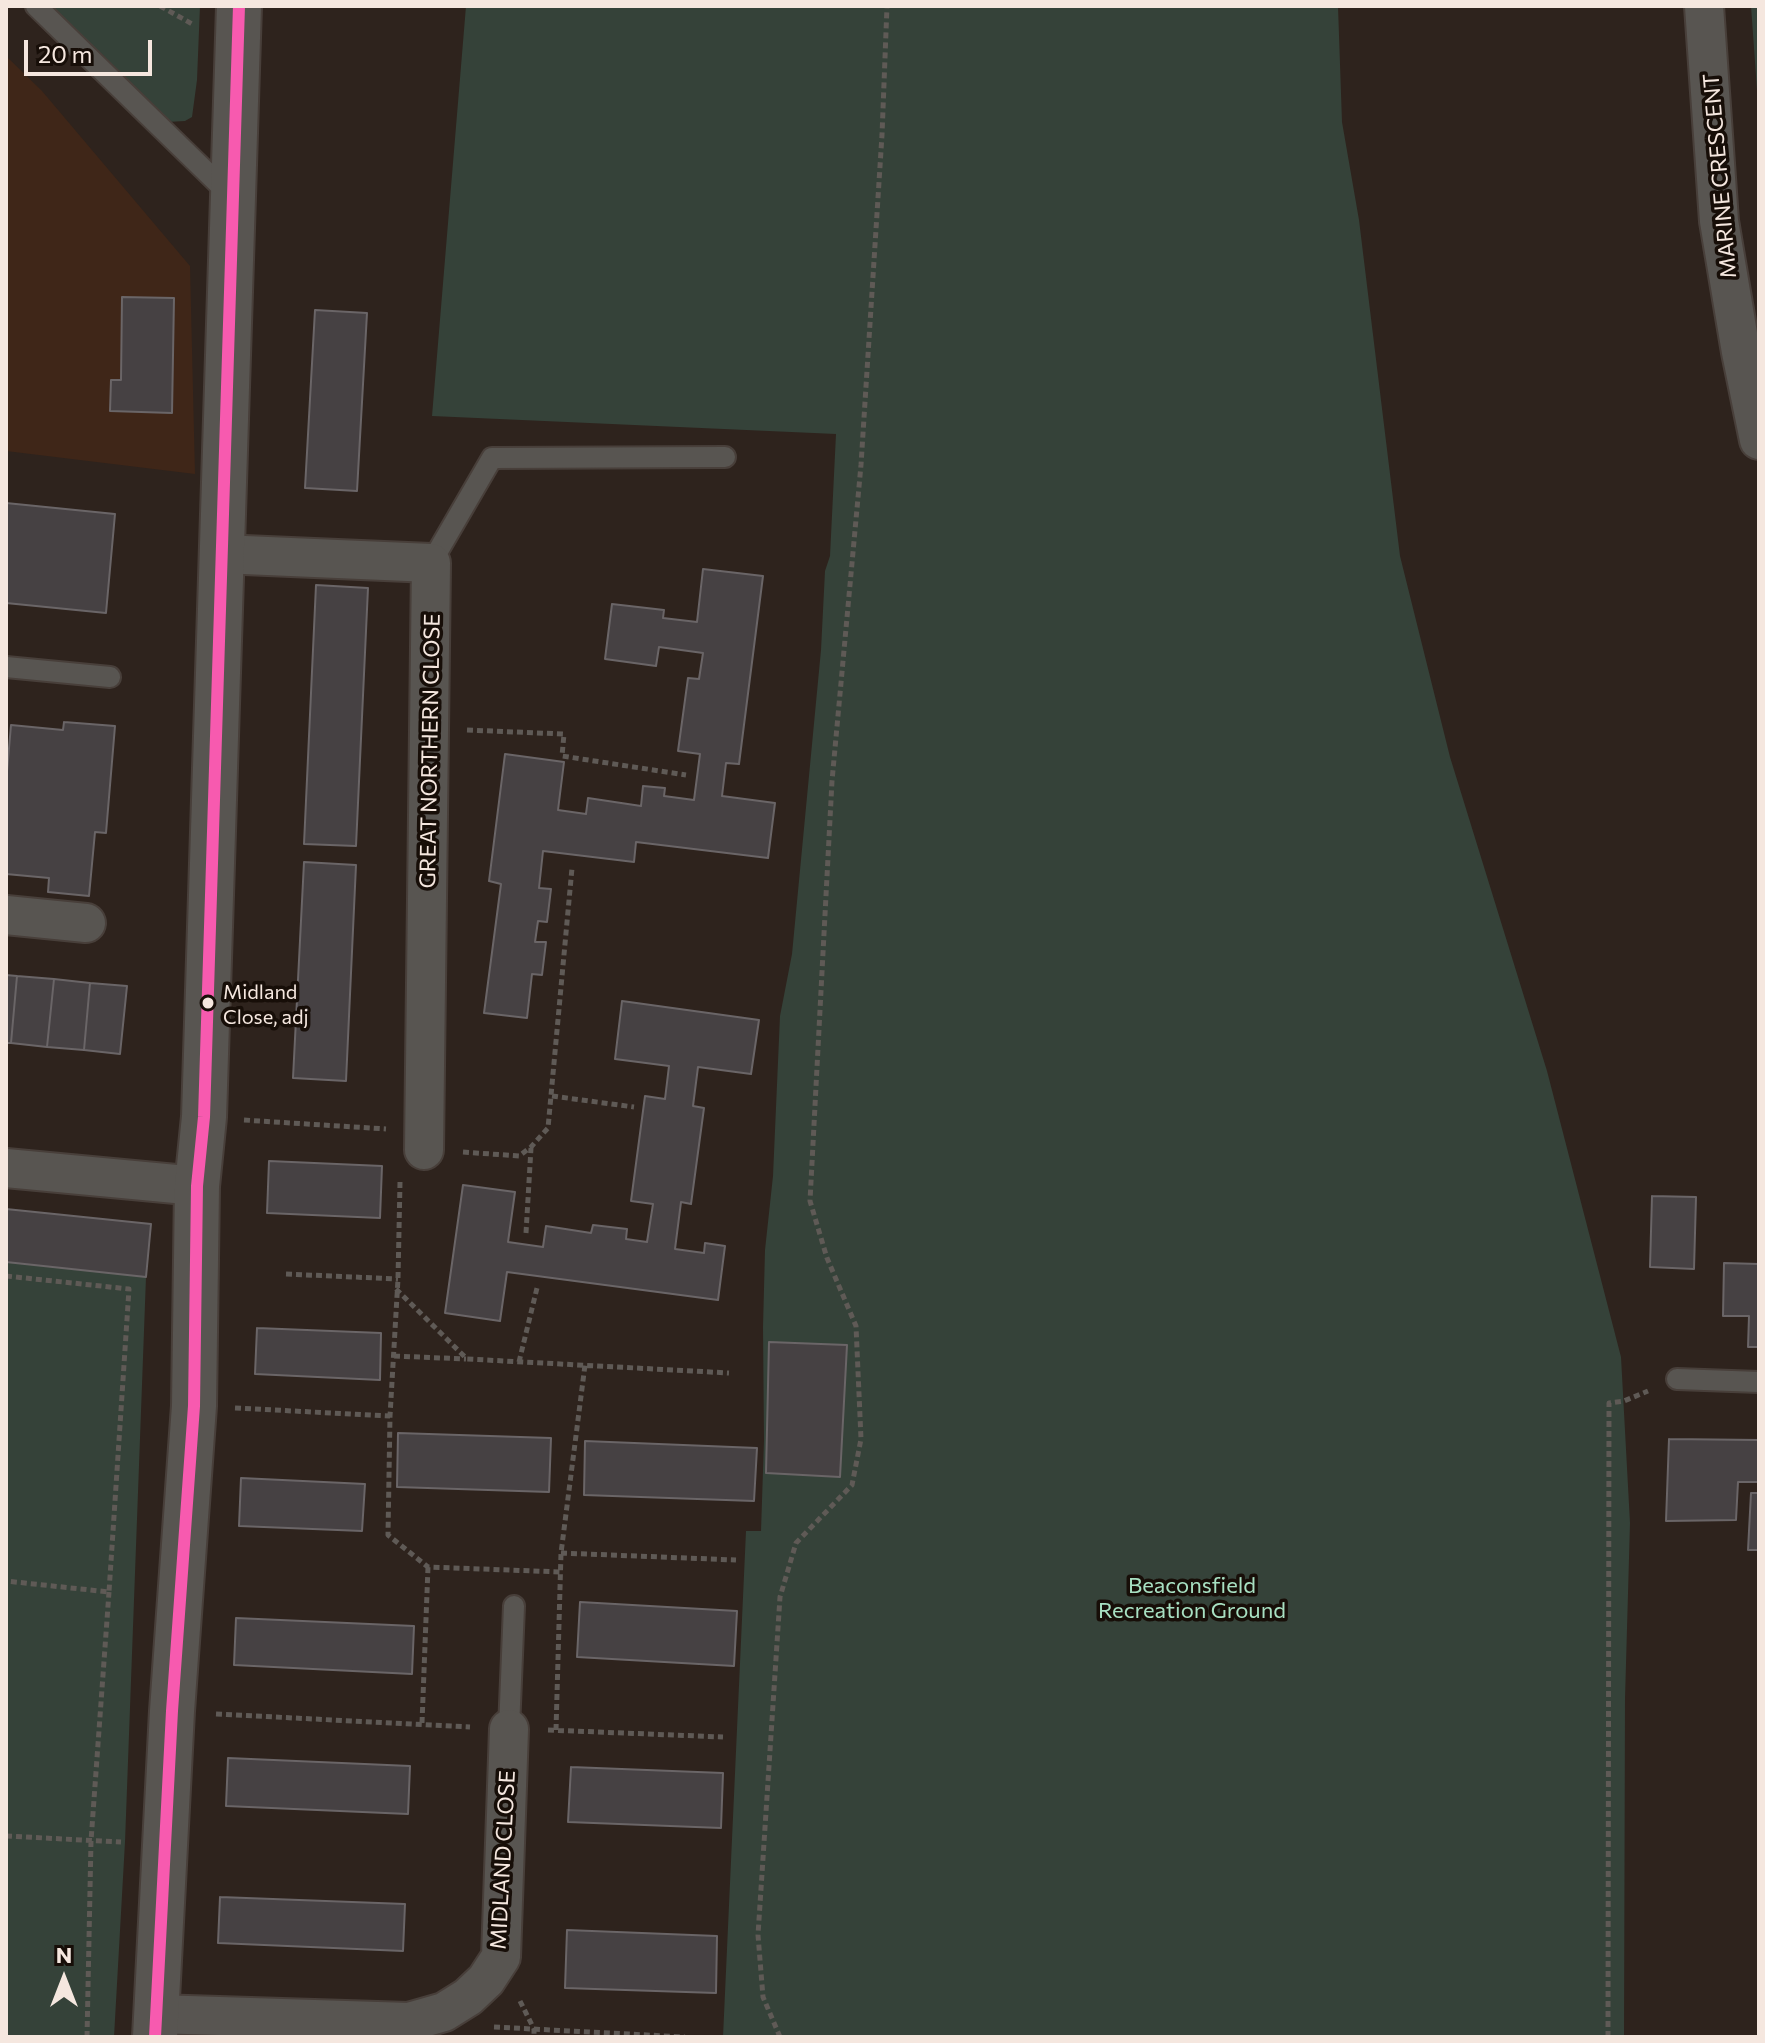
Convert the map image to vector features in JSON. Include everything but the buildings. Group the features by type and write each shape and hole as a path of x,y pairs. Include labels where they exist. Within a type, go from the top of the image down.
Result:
{"street":[{"path":"155,2026 172,1711 194,1406 197,1186 204,1117 239,6"},
{"name":"MARINE CRESCENT","path":"1704,6 1719,221 1759,440"},
{"path":"221,554 431,563"},
{"name":"GREAT NORTHERN CLOSE","path":"412,1162 430,728 431,563"},
{"path":"6,915 86,923"},
{"path":"6,1168 197,1186"},
{"name":"MIDLAND CLOSE","path":"155,2026 409,2022 444,2012 468,1997 486,1980 501,1957 509,1729"}],"lane":[{"path":"36,6 233,198"},
{"path":"431,563 492,458 725,457"},
{"path":"6,667 110,677"},
{"path":"1677,1379 1759,1382"},
{"path":"509,1729 514,1606"}],"path":[{"path":"780,2037 763,1997 758,1935 780,1597 796,1543 852,1485 861,1439 856,1326 827,1258 810,1201 832,781 861,465 887,6"},
{"path":"430,728 564,734 562,756 686,775"},
{"path":"412,1162 519,1156 548,1128 572,868"},
{"path":"552,1096 634,1107"},
{"path":"204,1117 400,1130 412,1162 396,1289 388,1535 428,1567 561,1572"},
{"path":"526,1233 531,1147"},
{"path":"286,1274 398,1279"},
{"path":"6,1276 129,1289 91,1841 87,2037"},
{"path":"519,1362 537,1288"},
{"path":"396,1289 467,1359"},
{"path":"394,1356 729,1373"},
{"path":"556,1730 561,1553 585,1365"},
{"path":"1608,2037 1609,1403 1624,1401 1677,1379"},
{"path":"194,1406 390,1416"},
{"path":"561,1553 736,1560"},
{"path":"422,1723 428,1567"},
{"path":"6,1581 109,1592"},
{"path":"172,1711 723,1737"},
{"path":"6,1836 166,1845"},
{"path":"487,2027 685,2037"},
{"path":"534,2029 534,2037"}],"shaded area":[{"path":"6,56 42,91 190,266 195,474 6,451"}],"green space":[{"path":"44,6 200,6 192,117 185,121 167,122 104,56"},
{"name":"Beaconsfield Recreation Ground","path":"466,6 1338,6 1342,122 1359,220 1400,556 1450,757 1547,1071 1621,1357 1630,1523 1625,1699 1624,2037 723,2037 746,1531 761,1531 765,1250 773,1176 780,1016 792,954 821,650 825,571 830,556 836,434 432,416"},
{"path":"1751,6 1759,6 1759,119 1756,76"},
{"path":"6,1262 146,1277 125,1842 114,2037 6,2037"}],"transit line":[{"path":"155,2037 172,1711 194,1406 197,1186 204,1117 239,6"}],"place":[{"name":"Midland Close, adj","path":"208,1003"}]}
